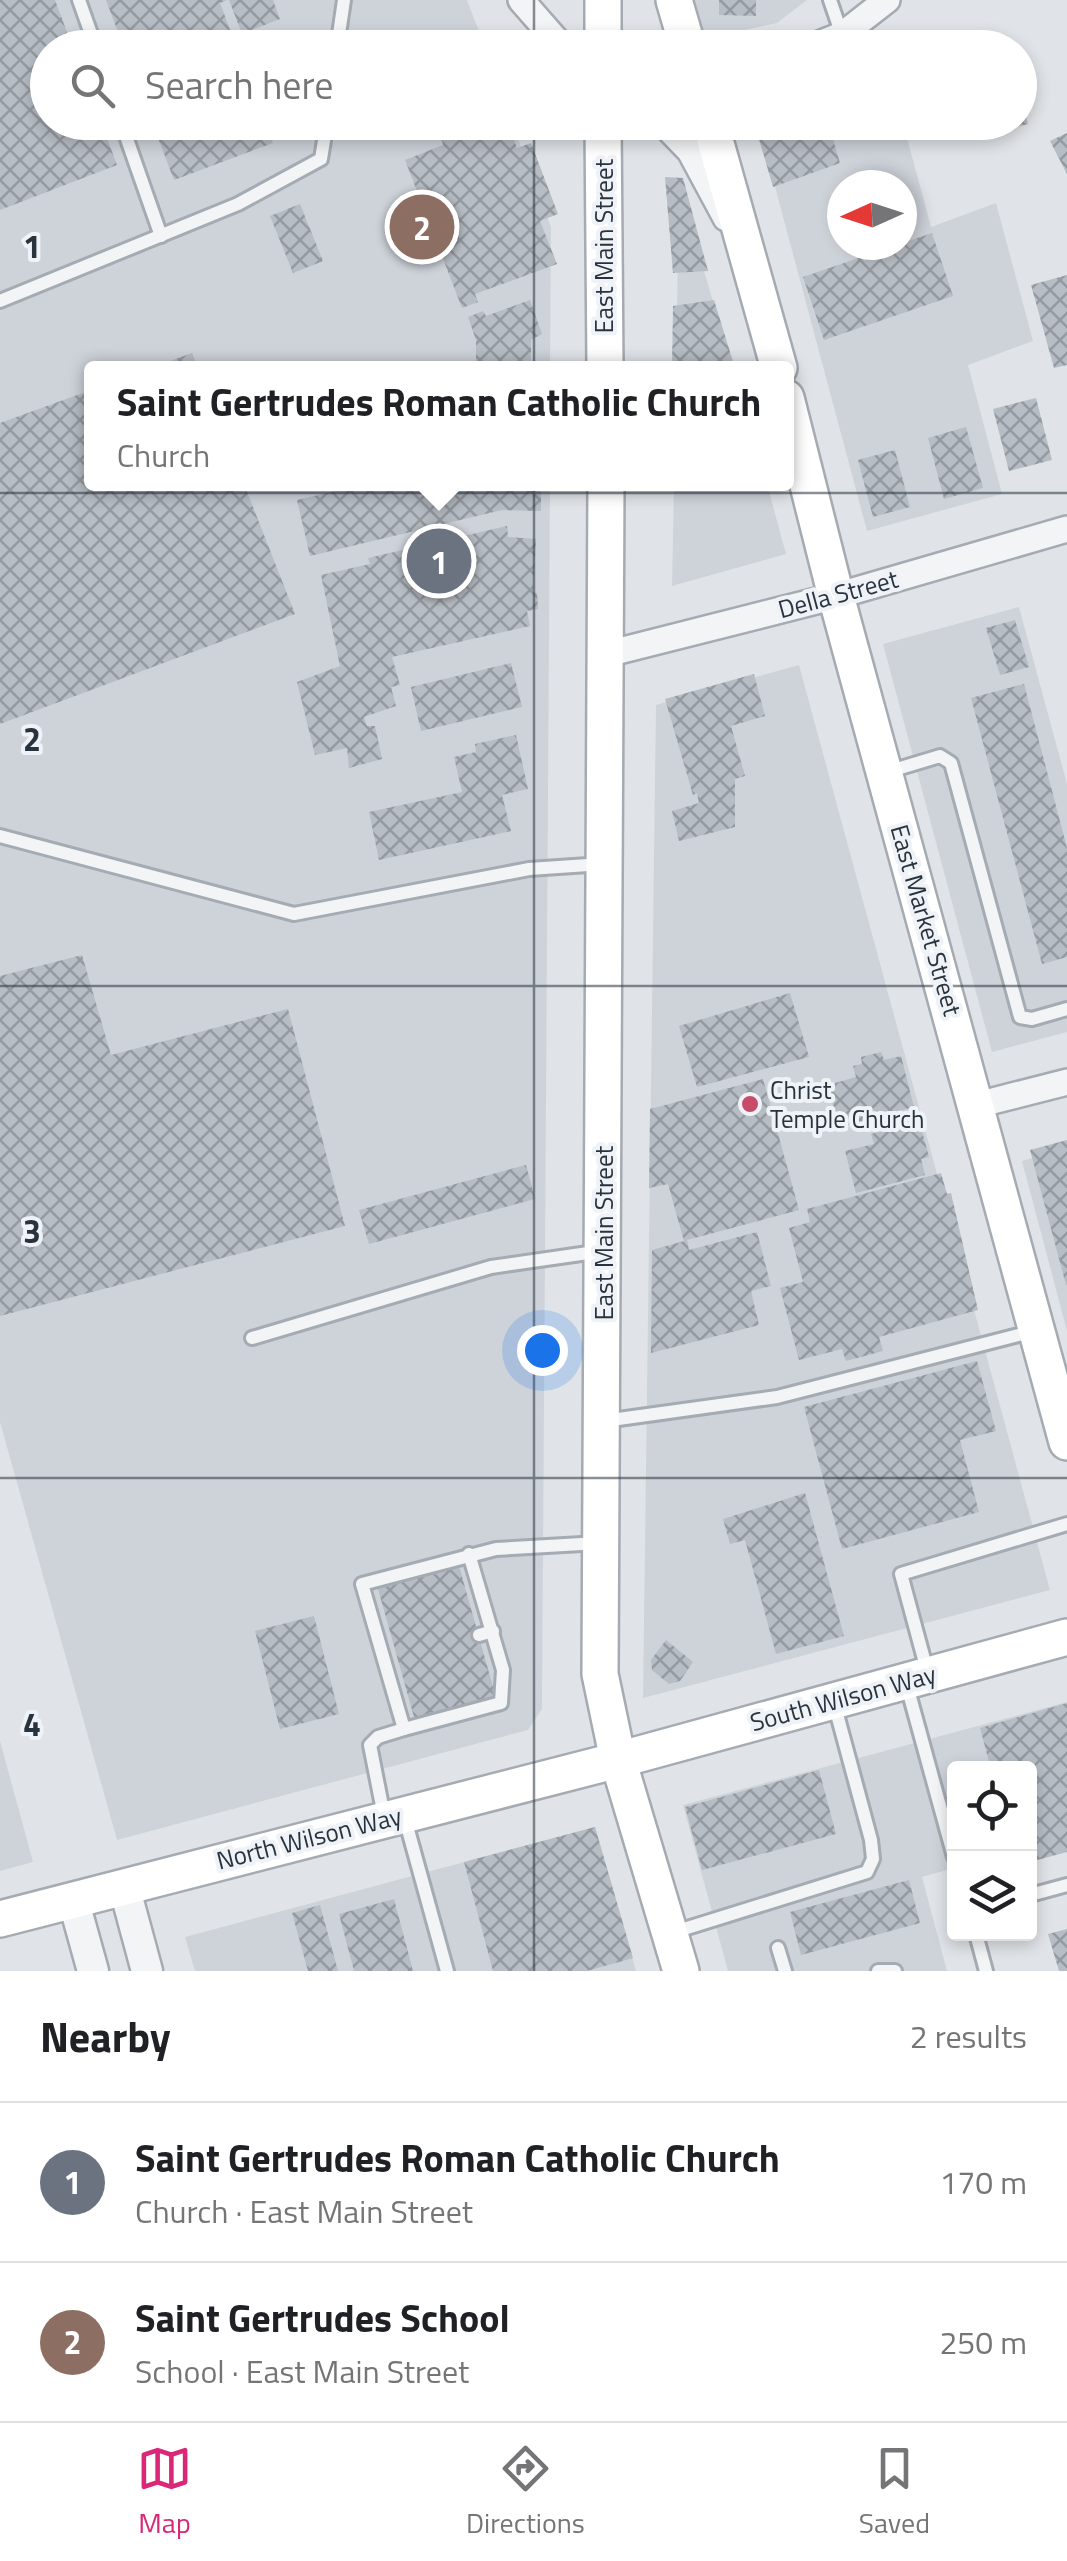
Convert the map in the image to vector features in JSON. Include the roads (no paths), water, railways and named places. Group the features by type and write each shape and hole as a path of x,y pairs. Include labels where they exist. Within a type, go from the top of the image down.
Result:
{"main road":[{"path":"603,0 603,30"},
{"path":"674,0 683,30"},
{"name":"East Main Street","path":"603,140 605,361"},
{"path":"715,140 777,361"},
{"name":"East Market Street","path":"794,430 1067,1442"},
{"name":"East Main Street","path":"606,491 600,1674 618,1760 682,1971"},
{"name":"South Wilson Way","path":"618,1760 1067,1637"},
{"name":"North Wilson Way","path":"0,1919 618,1760"}],"street":[{"path":"521,0 548,30"},
{"path":"848,30 887,0"},
{"path":"679,140 690,151 756,276"},
{"name":"Della Street","path":"607,654 836,596 1067,530"},
{"path":"978,1105 1067,1082"},
{"path":"124,1886 147,1971"},
{"path":"74,1898 93,1971"}],"lane":[{"path":"79,0 90,30"},
{"path":"340,30 344,0"},
{"path":"830,0 840,30"},
{"path":"128,140 161,236"},
{"path":"0,301 238,204 321,159 324,140"},
{"path":"885,773 940,756 951,762 1020,1016 1032,1019 1067,1009"},
{"path":"0,836 294,914 530,869 606,864"},
{"path":"252,1338 491,1267 604,1251"},
{"path":"603,1421 777,1397 1036,1330"},
{"path":"953,1851 917,1678 901,1574 1067,1524"},
{"path":"404,1730 402,1699 380,1620 362,1584 469,1554 602,1543"},
{"path":"447,1971 370,1744 378,1737 502,1704 493,1631 474,1593 469,1554"},
{"path":"478,1635 493,1631"},
{"path":"671,1933 867,1872 872,1859 871,1840 834,1701"},
{"path":"1037,1893 1067,1885"},
{"path":"978,1941 986,1971"},
{"path":"778,1948 785,1971"},
{"path":"878,1971 895,1971"}],"place":[{"name":"Saint Gertrudes School","path":"422,227"},
{"name":"Saint Gertrudes Roman Catholic Church","path":"439,561"},
{"name":"Christ Temple Church","path":"750,1104"}]}
